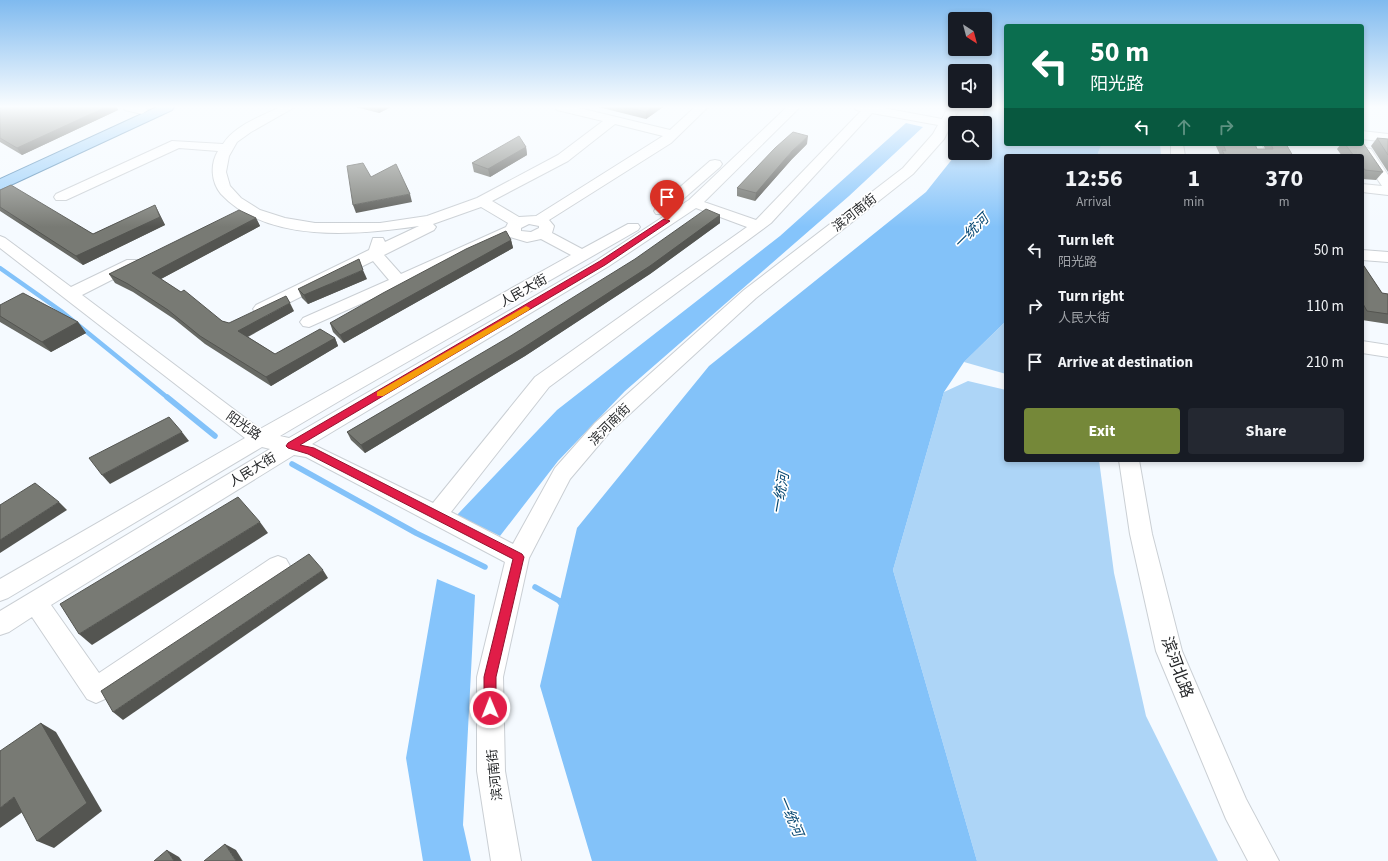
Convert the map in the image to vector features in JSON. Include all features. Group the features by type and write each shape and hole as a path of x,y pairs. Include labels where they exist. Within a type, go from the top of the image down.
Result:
{"main road":[{"path":"0,178 66,147"},
{"path":"0,185 81,147"}],"street":[{"path":"61,197 170,147"},
{"path":"218,147 228,148"},
{"path":"248,316 376,253 437,220 482,201 563,158 577,147"},
{"path":"540,227 653,147"},
{"name":"人民大街","path":"0,591 346,388 584,256 667,207 734,147"},
{"name":"人民大街","path":"0,624 291,446 603,263 694,203 752,147"},
{"path":"436,515 542,382 766,220 830,147"},
{"name":"滨河南街","path":"506,861 491,771 490,677 518,557 562,474 602,428 750,294 908,171 929,147"},
{"path":"228,148 222,156 219,172 224,187 236,201 239,211 255,213 282,222 315,228 380,227 437,220"},
{"path":"1365,150 1388,184"},
{"path":"1364,188 1388,191"},
{"path":"482,201 516,227"},
{"path":"694,203 758,226"},
{"path":"309,322 399,282 532,219 540,227 584,256"},
{"path":"380,227 376,255 399,282"},
{"name":"阳光路","path":"0,241 260,439 311,451 518,557"},
{"path":"70,294 149,255"},
{"path":"1364,255 1388,258"},
{"path":"1364,347 1388,351"},
{"name":"滨河北路","path":"1129,462 1141,534 1169,651 1236,809 1264,861"},
{"path":"35,602 96,690 278,566"}],"shaded area":[{"path":"879,147 901,147 849,196 625,391 558,461 500,536 457,515 557,410 780,236"},
{"path":"1100,147 1160,147 1161,154 1098,154"},
{"path":"1004,323 1004,373 964,362"},
{"path":"968,381 1004,390 1004,462 1099,462 1114,573 1146,716 1218,861 977,861 893,570 944,392"},
{"path":"437,579 475,595 463,825 471,861 423,861 406,758"}],"water":[{"name":"一统河","path":"992,147 1100,147 1098,154 1004,154 1004,323 964,362 944,392 893,570 977,861 592,861 540,686 577,528 709,366 926,192 951,160 992,160"}],"building":[{"path":"500,147 526,147 488,169 472,163"},
{"path":"796,147 756,193 737,188 775,148"},
{"path":"1224,147 1273,149 1272,147 1288,147 1292,154 1224,154 1222,150 1226,151"},
{"path":"1347,147 1366,147 1383,172 1365,170 1364,154 1352,154"},
{"path":"1383,147 1388,147 1388,155"},
{"path":"363,163 371,177 396,164 410,194 353,205 347,166"},
{"path":"11,185 93,234 155,205 160,217 76,256 0,207 0,190"},
{"path":"706,209 720,215 650,266 523,348 361,445 347,432 509,337 635,259"},
{"path":"239,210 256,218 152,273 181,292 184,290 222,321 229,323 286,296 290,303 238,331 275,354 320,329 335,338 266,377 200,336 168,310 128,284 109,274"},
{"path":"506,231 511,240 340,335 330,323 466,249"},
{"path":"359,259 363,270 304,295 298,289"},
{"path":"1364,266 1382,293 1388,294 1388,314 1367,311 1364,306"},
{"path":"23,293 78,322 42,342 0,316 0,305"},
{"path":"169,417 182,432 102,475 89,458"},
{"path":"35,483 59,502 0,540 0,505"},
{"path":"238,497 260,522 79,634 60,604"},
{"path":"309,554 323,570 113,712 101,691"},
{"path":"41,723 87,803 37,841 14,797 0,808 0,751"},
{"path":"225,844 236,861 204,861"},
{"path":"167,850 174,861 154,861"}],"waterway":[{"path":"0,268 61,311 168,398"},
{"path":"167,397 215,436"},
{"path":"292,464 416,533 485,567"},
{"path":"535,587 563,603"}],"slow traffic":[{"path":"380,394 526,308"}],"route":[{"path":"490,708 490,677 518,557 311,451 291,446 603,263 667,221"}]}
